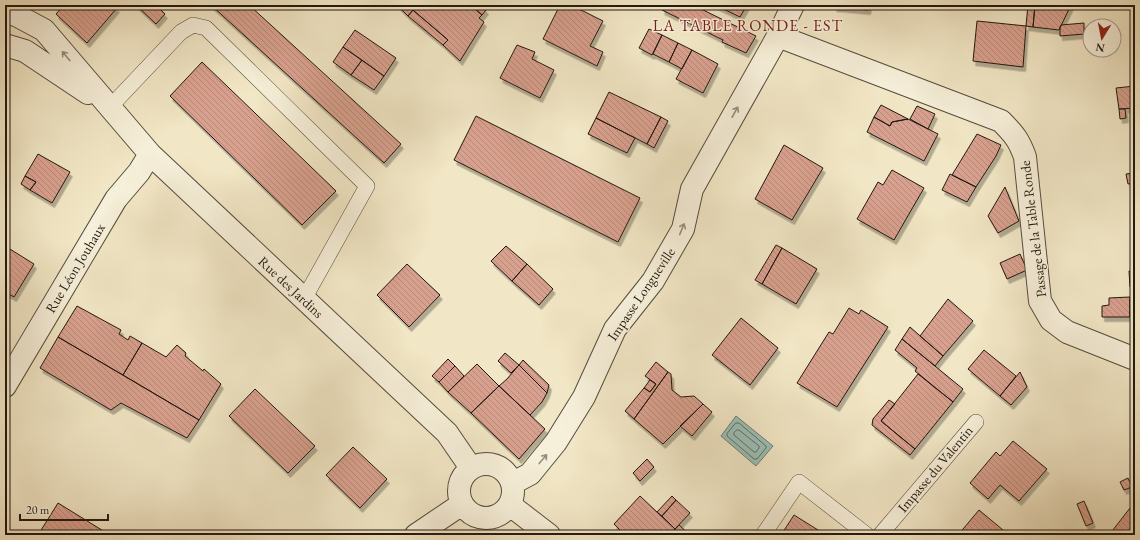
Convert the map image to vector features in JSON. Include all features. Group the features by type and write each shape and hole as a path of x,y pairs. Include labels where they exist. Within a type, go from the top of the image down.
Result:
{"street":[{"name":"Impasse Longueville","path":"513,483 530,474 556,442 584,397 615,329 653,281 683,229 692,189 778,36 793,5"},
{"name":"Rue des Jardins","path":"5,12 16,15 44,30 150,154 447,433 471,468"},
{"name":"Passage de la Table Ronde","path":"778,36 1001,121 1013,133 1021,145 1025,157 1040,301 1051,320 1067,332 1135,359"},
{"name":"Rue des Jardins","path":"5,45 24,51 110,107"},
{"name":"Rue Léon Jouhaux","path":"5,386 116,199 139,172 150,154"},
{"path":"481,463 491,463 501,467 508,474 513,483 513,498 510,505 498,516 482,518 467,511 462,504 459,494 460,484 464,475 471,468 481,463"},
{"path":"416,535 462,504"},
{"path":"510,505 549,535"}],"lane":[{"path":"110,107 181,32 193,25 206,28 362,180 367,186 304,299"},
{"name":"Impasse du Valentin","path":"880,535 976,422"},
{"path":"763,535 799,482 867,535"}],"water":[{"path":"736,416 773,446 756,466 721,436"}],"building":[{"path":"64,5 113,5 117,8 87,43 56,14"},
{"path":"136,5 156,5 165,14 156,24"},
{"path":"211,5 249,5 401,144 384,163"},
{"path":"397,5 407,5 413,10 408,16"},
{"path":"407,5 470,5 482,15 479,18 484,22 460,61 443,45 448,40"},
{"path":"470,5 481,5 486,10 482,15"},
{"path":"560,5 571,5 603,21 590,46 603,52 597,66 543,39"},
{"path":"664,5 693,5 756,36 746,53 662,10"},
{"path":"715,5 747,5 740,17"},
{"path":"835,5 869,5 868,10 834,7"},
{"path":"1028,5 1035,5 1033,27 1026,26"},
{"path":"1035,5 1071,5 1059,30 1033,27"},
{"path":"413,10 448,40 443,45 408,16"},
{"path":"977,21 1026,26 1023,67 973,61"},
{"path":"1082,23 1082,34 1060,36 1061,25"},
{"path":"649,29 662,35 652,55 639,48"},
{"path":"355,30 396,58 384,76 343,47"},
{"path":"662,35 678,43 669,62 653,54"},
{"path":"678,43 692,50 682,69 669,62"},
{"path":"517,45 535,52 532,59 554,70 540,98 500,78"},
{"path":"343,47 362,60 351,75 333,62"},
{"path":"692,50 718,64 703,93 676,79"},
{"path":"362,60 384,76 374,90 351,75"},
{"path":"202,62 336,191 302,225 170,96"},
{"path":"1135,86 1135,108 1119,109 1116,88"},
{"path":"609,92 661,117 647,144 596,118"},
{"path":"881,105 908,119 892,122 890,126 874,117"},
{"path":"917,106 935,114 928,129 910,119"},
{"path":"1119,109 1125,109 1126,118 1120,119"},
{"path":"476,116 640,198 618,242 454,160"},
{"path":"661,117 668,121 654,148 647,144"},
{"path":"874,117 890,126 892,122 908,119 938,134 924,161 867,132"},
{"path":"596,118 635,138 627,153 588,134"},
{"path":"977,134 1001,145 996,156 976,187 952,175"},
{"path":"784,145 823,168 792,220 755,199"},
{"path":"38,154 70,172 52,203 30,190 36,182 25,176"},
{"path":"892,170 924,188 894,240 857,219 878,182 883,185"},
{"path":"1135,173 1135,183 1128,184 1126,174"},
{"path":"950,174 976,187 967,202 942,190"},
{"path":"25,176 36,182 30,190 21,184"},
{"path":"1005,187 1019,221 998,233 988,216"},
{"path":"776,245 782,248 762,284 755,280"},
{"path":"5,246 34,264 14,297 5,292"},
{"path":"506,246 527,264 512,281 491,261"},
{"path":"782,248 817,269 796,304 762,284"},
{"path":"1020,254 1027,270 1007,279 1000,263"},
{"path":"407,264 440,295 409,327 377,295"},
{"path":"527,264 553,289 539,305 512,281"},
{"path":"1129,271 1135,271 1135,286 1130,287"},
{"path":"1130,297 1130,317 1102,317 1102,306 1109,305 1109,298"},
{"path":"1130,297 1135,297 1135,307 1130,307"},
{"path":"948,299 973,321 943,356 920,336"},
{"path":"77,306 121,330 119,334 128,340 130,336 142,343 123,375 58,337"},
{"path":"1130,307 1135,307 1135,316 1130,317"},
{"path":"849,308 859,314 861,310 888,327 837,407 797,383 829,332 833,334"},
{"path":"741,318 778,348 750,385 712,355"},
{"path":"910,327 943,356 935,366 902,339"},
{"path":"58,337 199,420 187,438 121,403 111,410 40,368"},
{"path":"902,339 963,389 953,402 915,371 917,368 895,350"},
{"path":"142,343 166,357 177,345 186,353 185,356 203,371 204,369 221,384 199,420 123,375"},
{"path":"984,350 1016,376 1000,396 968,369"},
{"path":"505,353 519,365 511,373 498,361"},
{"path":"448,359 455,366 439,382 432,376"},
{"path":"523,360 549,385 547,393 519,365"},
{"path":"656,362 668,372 634,419 625,411 644,388 650,392 656,384 645,376"},
{"path":"477,364 499,386 471,413 448,392"},
{"path":"519,365 547,393 542,402 530,415 499,386"},
{"path":"455,366 464,376 448,392 439,382"},
{"path":"668,372 671,374 672,390 681,397 694,396 703,404 663,444 634,419"},
{"path":"1020,372 1027,387 1011,405 1000,396"},
{"path":"918,374 953,402 915,449 881,421"},
{"path":"650,380 656,384 650,392 644,388"},
{"path":"499,386 545,429 519,459 471,413"},
{"path":"255,389 315,446 288,473 229,416"},
{"path":"889,400 895,404 881,421 915,449 910,455 872,425 873,419"},
{"path":"703,404 712,412 692,436 680,426"},
{"path":"1013,441 1047,469 1019,501 1000,485 988,499 970,483 996,452 1000,456"},
{"path":"353,447 387,479 360,508 326,475"},
{"path":"647,459 654,467 640,481 633,473"},
{"path":"1128,478 1132,487 1124,490 1120,482"},
{"path":"640,496 675,529 670,535 619,535 622,532 614,524"},
{"path":"672,496 676,500 662,516 657,512"},
{"path":"676,500 690,513 675,529 662,516"},
{"path":"1084,501 1093,523 1086,526 1077,504"},
{"path":"58,503 105,532 103,535 38,535"},
{"path":"1130,508 1135,512 1135,532 1133,535 1109,535"},
{"path":"979,510 1009,535 958,535"},
{"path":"794,515 826,535 781,535"},
{"path":"679,525 690,535 670,535"}],"district":[{"name":"LA TABLE RONDE - EST","path":"748,25"}]}
